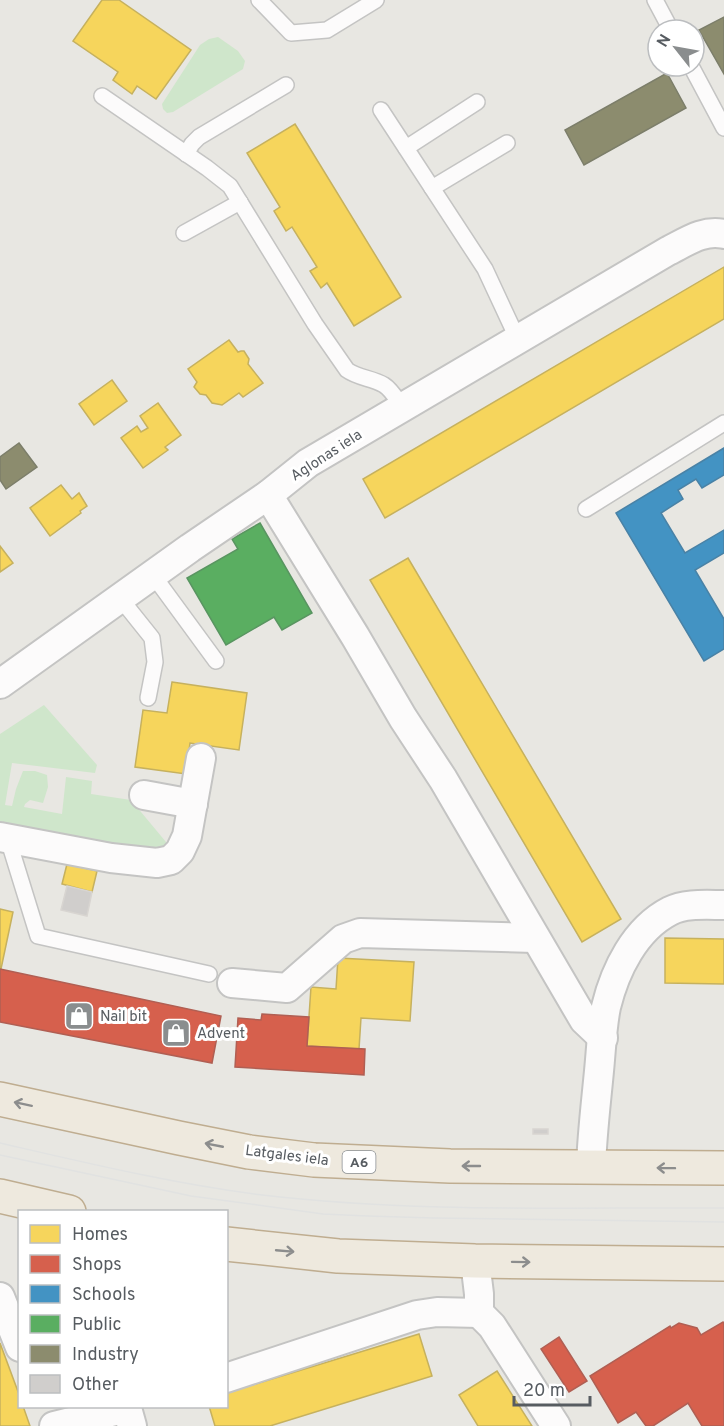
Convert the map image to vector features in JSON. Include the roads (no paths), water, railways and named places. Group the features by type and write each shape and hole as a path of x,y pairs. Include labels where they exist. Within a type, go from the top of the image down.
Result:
{"highway":[{"name":"Latgales iela","path":"0,1100 249,1152 314,1160 450,1166 724,1168"},
{"path":"0,1196 60,1210"},
{"path":"228,1244 338,1256 475,1261 724,1264"}],"street":[{"name":"Aglonas iela","path":"0,684 268,495 308,463 668,251 706,232 724,234"},
{"path":"268,495 443,779 584,1020 603,1038"},
{"path":"4,838 111,858 156,863 171,860 180,851 187,836 201,758"},
{"path":"144,795 193,804"},
{"path":"591,1167 592,1134 606,1009 617,971 646,928 671,910 688,906 724,905"},
{"path":"220,979 287,988 343,939 360,933 535,938"},
{"path":"475,1261 479,1313"},
{"path":"0,1297 18,1342"},
{"path":"228,1377 417,1315 437,1312 479,1313 492,1326 556,1426"},
{"path":"42,1408 49,1426"},
{"path":"54,1426 131,1414"}],"lane":[{"path":"259,0 291,33 327,30 376,0"},
{"path":"655,0 665,18"},
{"path":"696,78 724,129"},
{"path":"186,154 199,137 286,85"},
{"path":"102,96 230,186 346,370 383,384 394,394 403,408"},
{"path":"406,148 477,102"},
{"path":"381,110 485,269 518,340"},
{"path":"432,188 507,143"},
{"path":"184,233 240,202"},
{"path":"586,509 724,423"},
{"path":"153,575 216,661"},
{"path":"120,598 152,638 155,662 148,698"},
{"path":"4,838 38,936 220,979"}],"tram line":[{"path":"0,1143 196,1185 319,1201 435,1207 724,1208"},
{"path":"0,1155 191,1196 323,1214 724,1222"}],"place":[{"name":"Nail bit","path":"79,1016"},
{"name":"Advent","path":"176,1033"}]}
